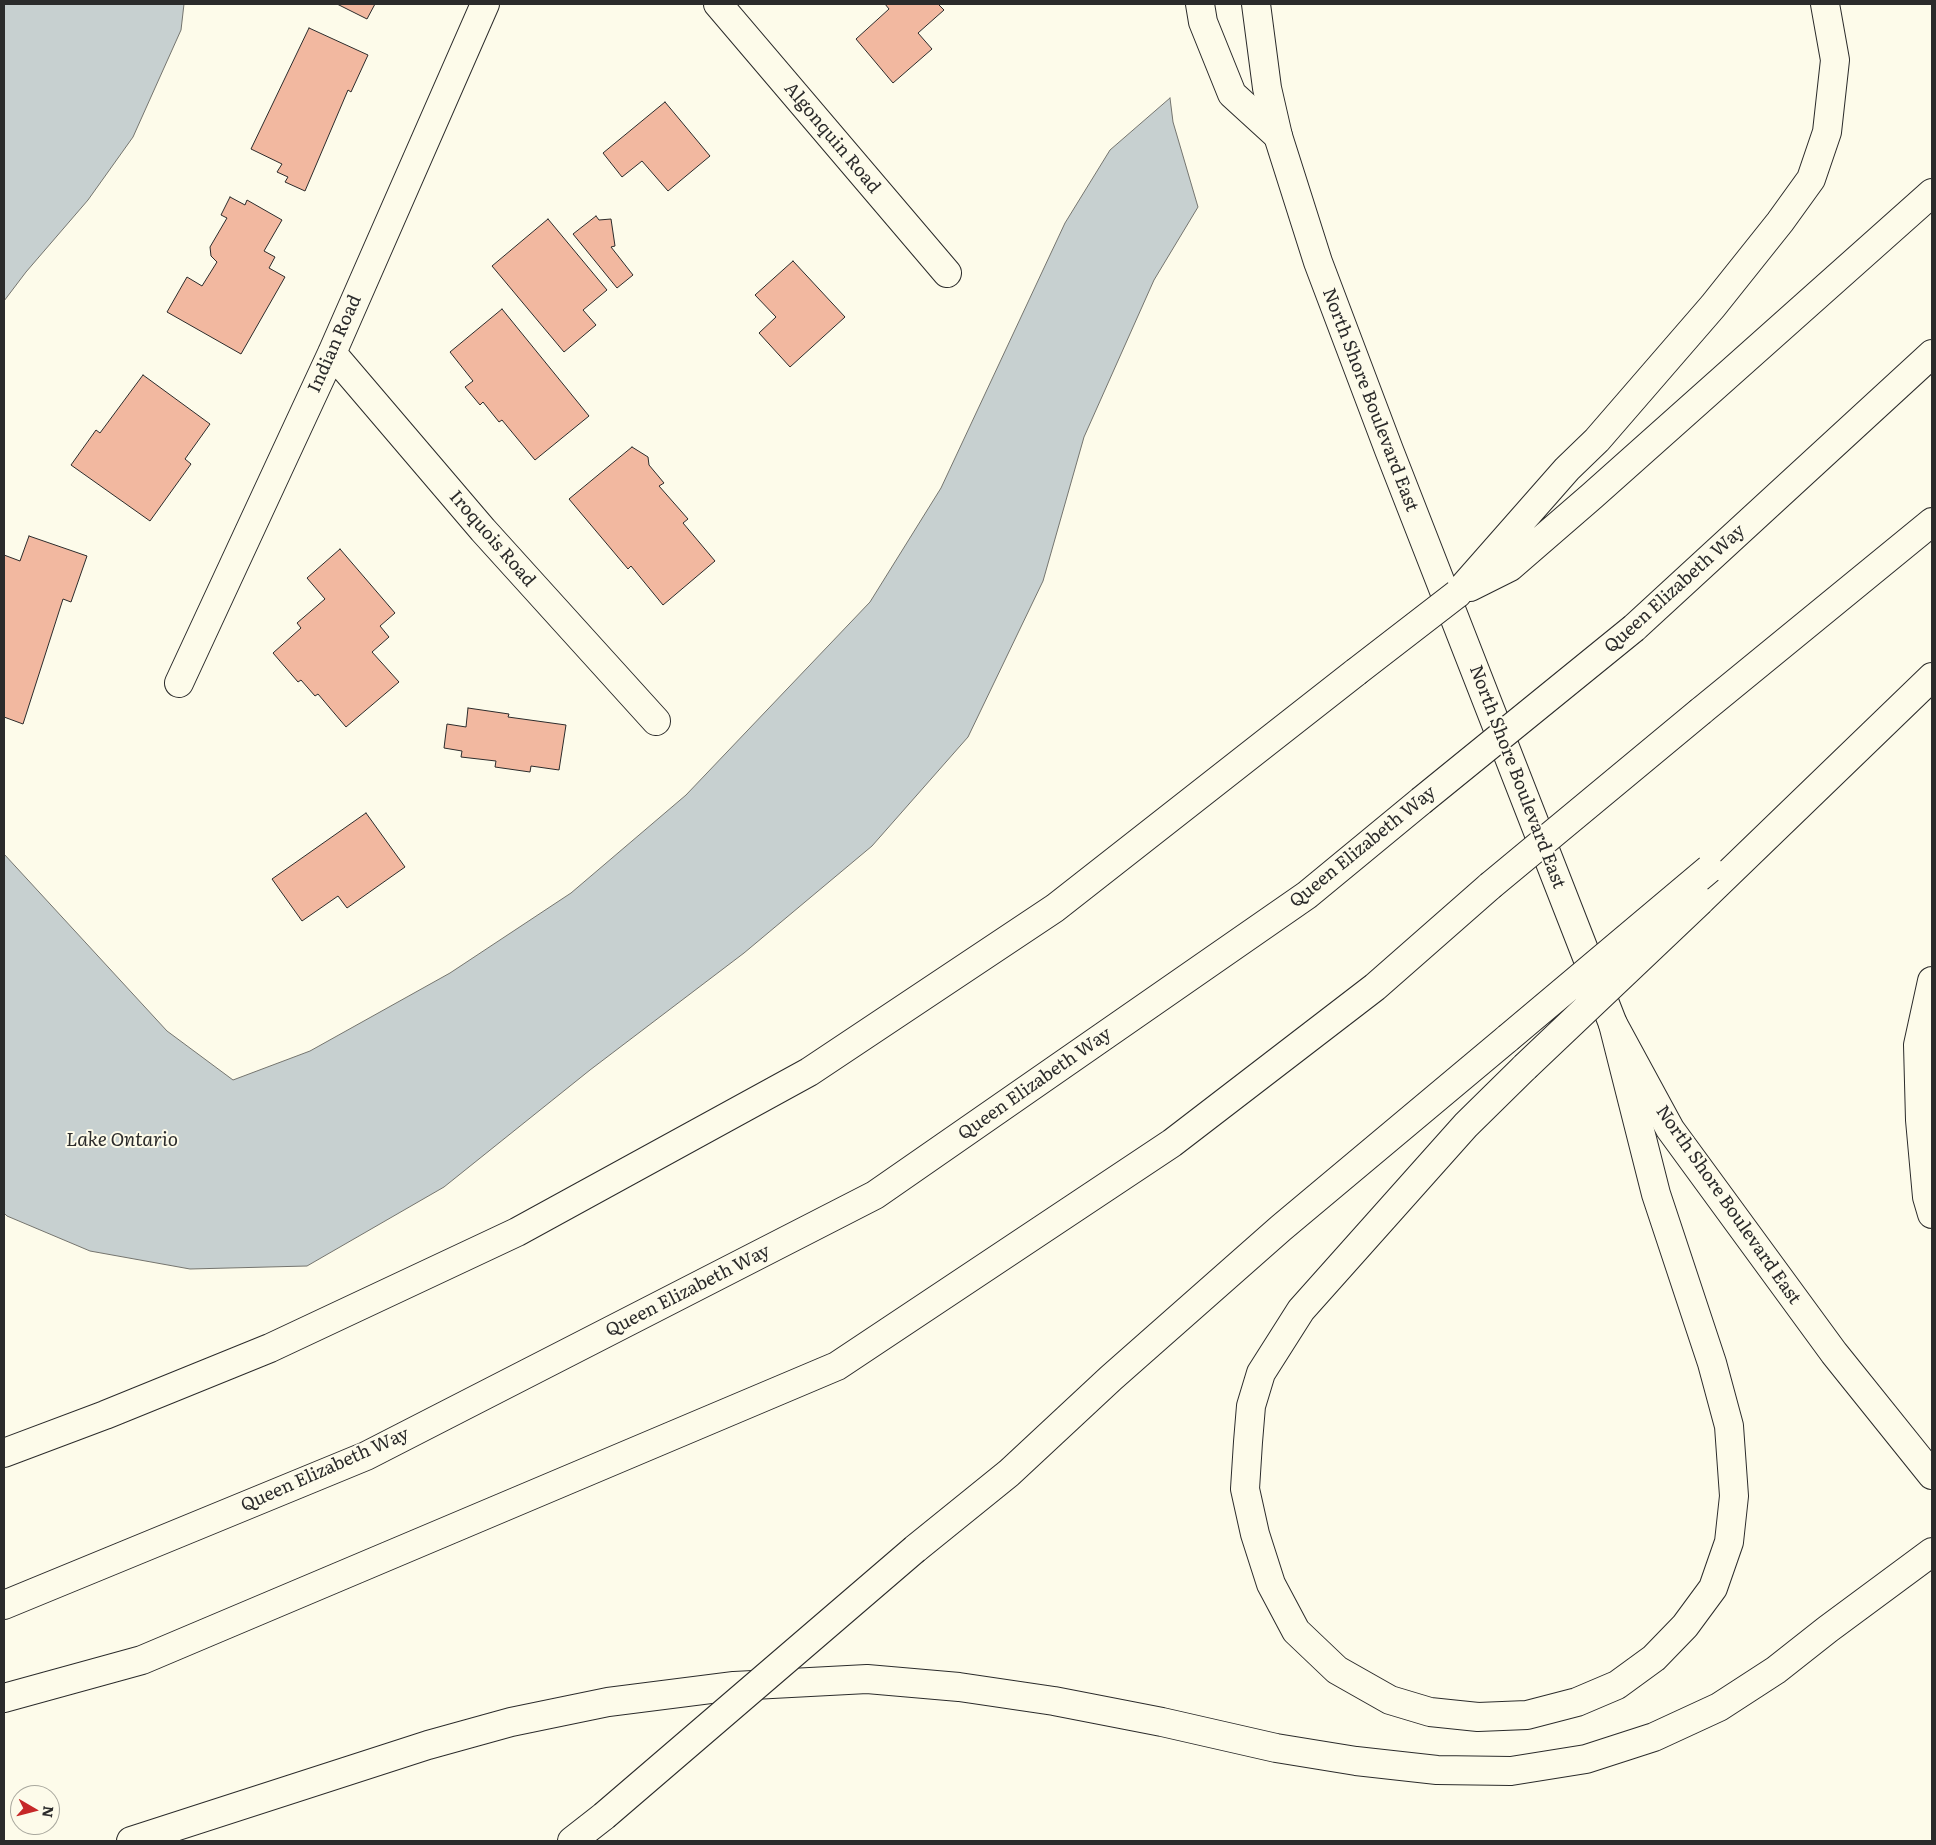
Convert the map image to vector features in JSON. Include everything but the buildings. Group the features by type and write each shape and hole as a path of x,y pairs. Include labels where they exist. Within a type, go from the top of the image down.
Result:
{"main road":[{"name":"Indian Road","path":"179,682 332,353 485,4"},
{"name":"Algonquin Road","path":"718,4 947,273"},
{"path":"1200,4 1203,22 1232,94 1278,136"},
{"name":"North Shore Boulevard East","path":"1256,4 1267,88 1278,136 1318,262 1389,450 1613,1024 1670,1130 1834,1353 1932,1475"},
{"path":"1457,594 1567,469 1597,440 1713,306 1780,222 1811,179 1827,132 1835,60 1825,4"},
{"path":"4,1453 105,1415 270,1348 499,1240 809,1072 1055,908 1457,594 1510,567 1932,193"},
{"name":"Iroquois Road","path":"332,353 483,530 656,721"},
{"name":"Queen Elizabeth Way","path":"4,1605 366,1456 875,1195 1307,895 1634,628 1932,354"},
{"path":"4,1698 142,1660 837,1366 1172,1143 1375,987 1490,886 1700,711 1932,522"},
{"path":"1613,1024 1656,1194 1712,1363 1729,1426 1734,1496 1729,1542 1713,1588 1685,1626 1654,1658 1617,1685 1577,1702 1527,1715 1478,1717 1430,1712 1390,1700 1337,1670 1296,1631 1271,1584 1255,1534 1245,1490 1251,1406 1261,1373 1301,1310 1466,1125 1932,677"},
{"path":"572,1841 604,1816 915,1548 1009,1473 1111,1378 1282,1228 1898,710"},
{"path":"1932,981 1918,1045 1920,1120 1928,1197 1932,1214"},
{"path":"131,1841 428,1745 511,1722 608,1702 744,1685 867,1679 959,1687 1054,1701 1162,1722 1276,1748 1356,1761 1437,1770 1511,1771 1530,1768 1586,1759 1654,1737 1719,1706 1776,1670 1932,1552"}],"water":[{"path":"4,4 184,4 181,30 133,137 88,200 26,272 4,301"},
{"name":"Lake Ontario","path":"1170,98 1173,122 1198,207 1154,280 1084,437 1043,581 968,737 872,846 744,953 590,1070 444,1187 307,1266 190,1269 90,1251 7,1216 4,1213 4,854 167,1031 233,1080 310,1051 450,973 571,893 686,795 870,602 941,488 1065,223 1110,150"}]}
